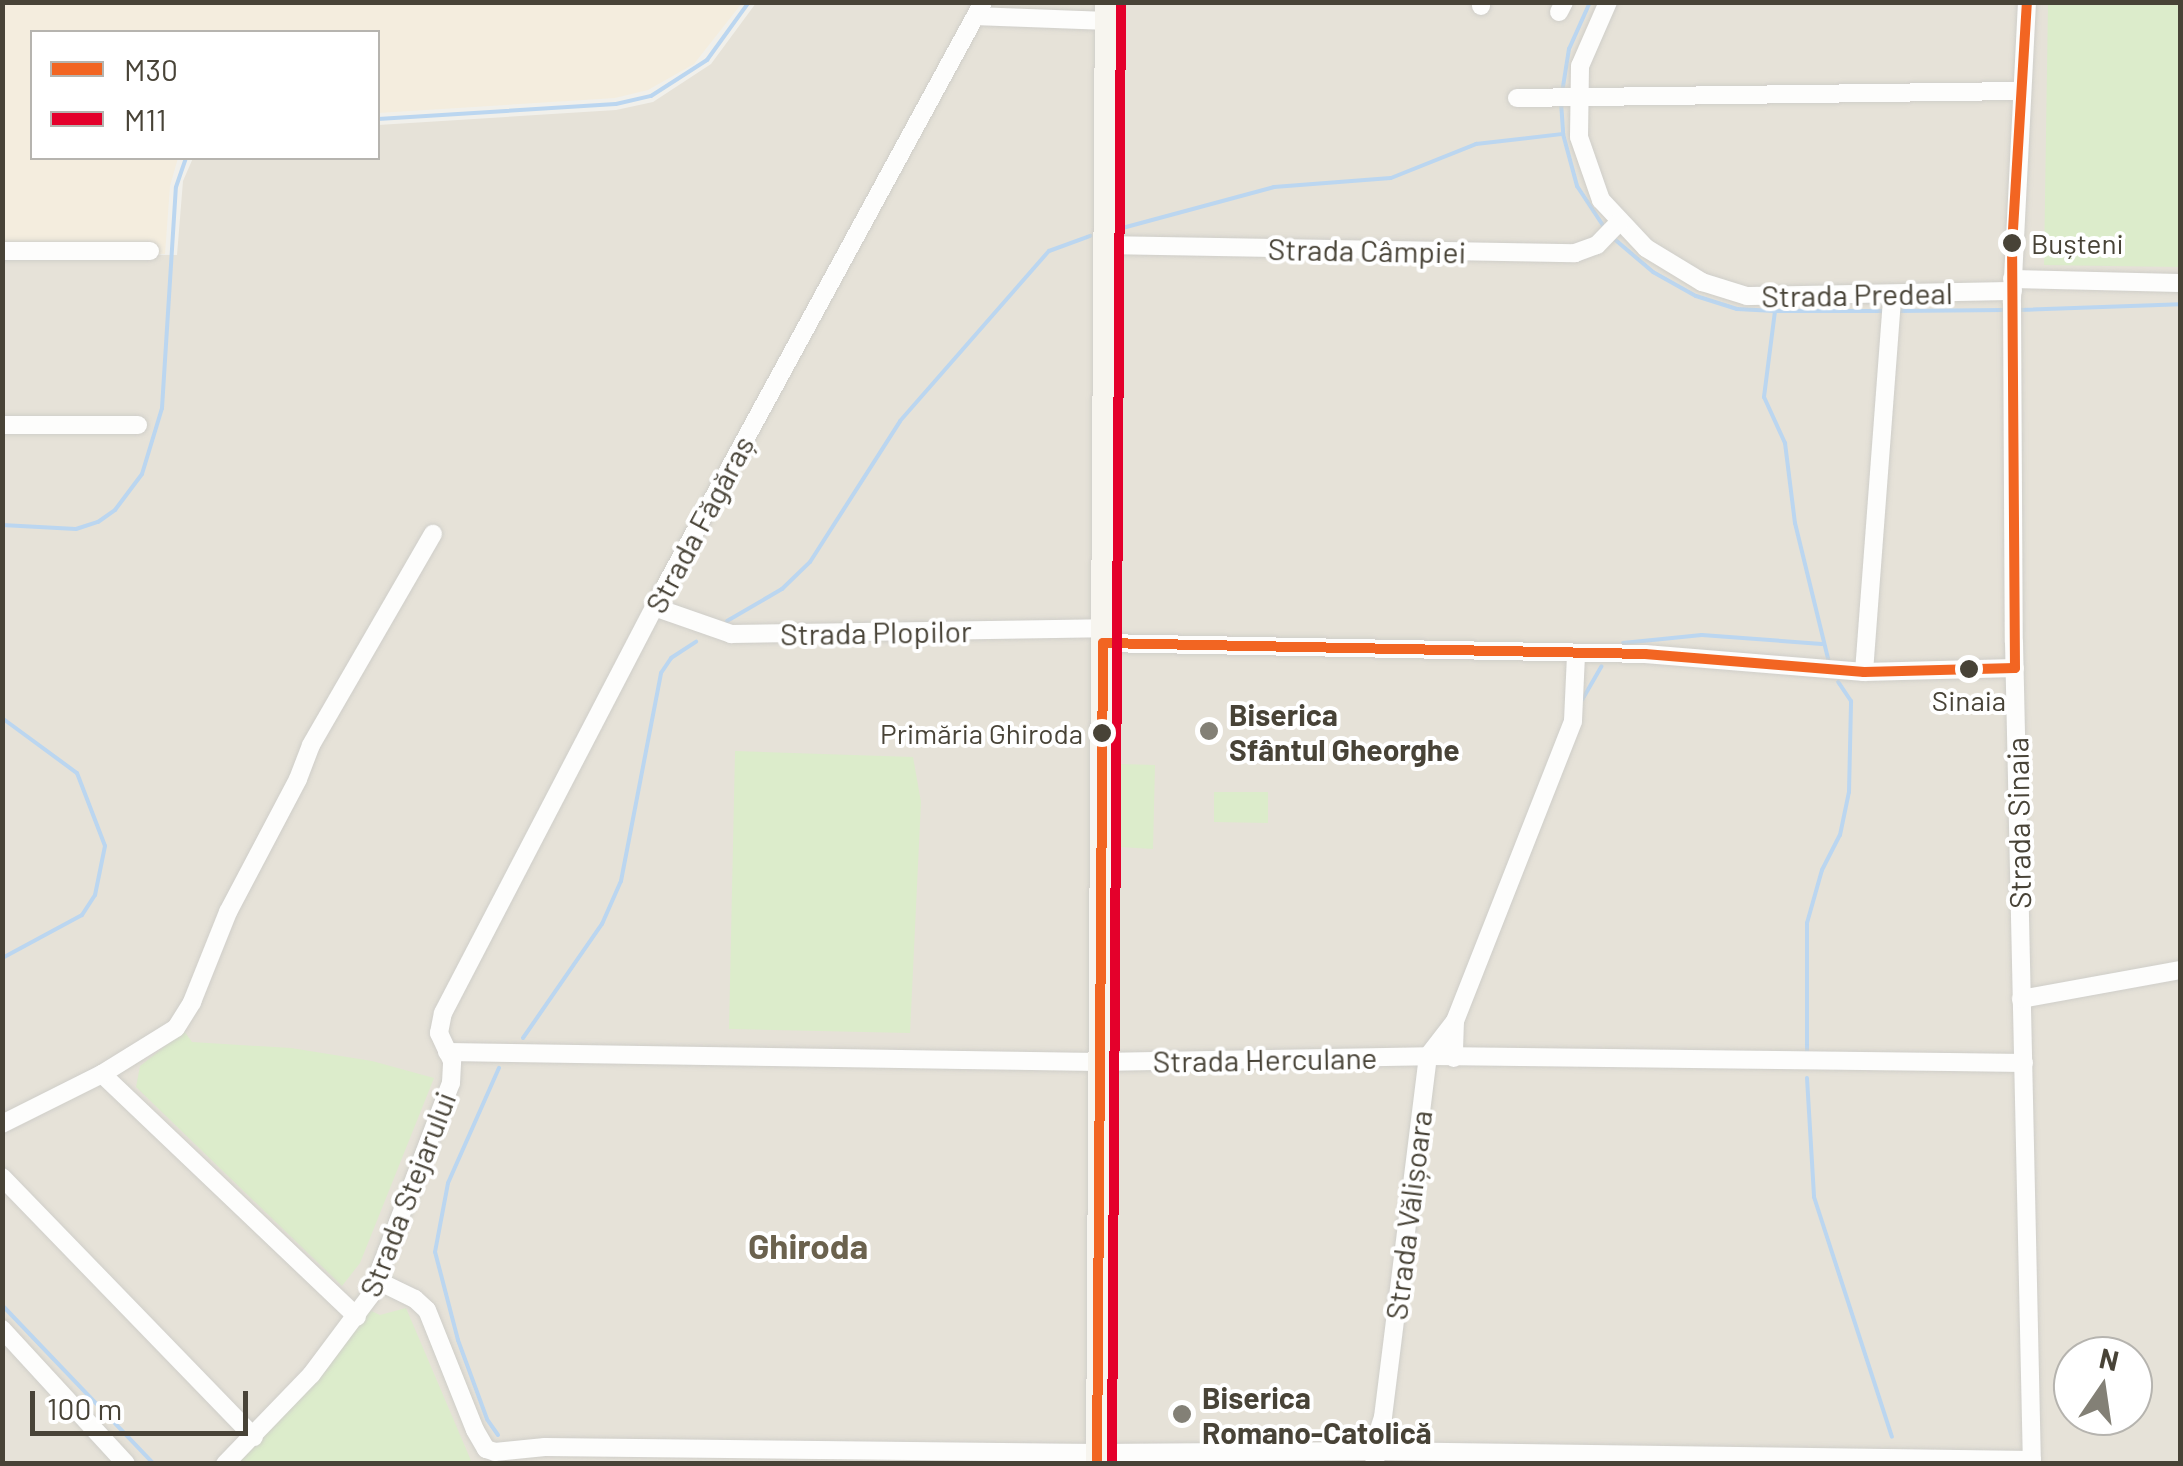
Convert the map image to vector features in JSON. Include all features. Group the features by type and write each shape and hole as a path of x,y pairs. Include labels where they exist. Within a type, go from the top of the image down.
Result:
{"street":[{"path":"1565,97 1608,2"},
{"name":"Strada Sinaia","path":"2027,2 2012,298 2015,668 2032,1461"},
{"path":"979,9 1106,12 1097,1458"},
{"name":"Strada Făgăraș","path":"447,1052 439,1034 442,1016 654,606 979,9"},
{"path":"1517,98 2020,91"},
{"name":"Strada Predeal","path":"1565,97 1585,163 1612,230 1724,291 1891,306 2180,283"},
{"name":"Strada Câmpiei","path":"1104,245 1575,253 1612,230"},
{"path":"2,251 150,251"},
{"path":"1864,672 1891,306"},
{"path":"2,425 138,425"},
{"path":"2,1124 155,1043 184,1015 245,876 298,780 311,745 433,534"},
{"name":"Strada Plopilor","path":"654,606 730,634 1103,636 1576,654 1864,672 2015,668"},
{"name":"Strada Vălișoara","path":"1383,1455 1383,1417 1441,1057 1573,721 1576,654"},
{"path":"2021,999 2180,970"},
{"name":"Strada Herculane","path":"447,1052 1098,1062 1441,1057 2024,1063"},
{"name":"Strada Stejarului","path":"224,1464 254,1437 357,1317 376,1280 451,1083 452,1061 447,1052"},
{"path":"102,1074 357,1317"},
{"path":"2,1177 254,1437"},
{"path":"376,1280 415,1299 426,1310 474,1430 486,1449 707,1456 1383,1455 2032,1461"},
{"path":"3,1331 126,1464"}],"shaded area":[{"path":"3,3 742,3 694,64 648,90 615,98 380,113 380,30 30,30 30,160 177,160 170,186 165,254 3,254"},
{"path":"756,3 2180,3 2180,1463 3,1464 3,254 177,255 183,181 192,160 380,160 380,125 616,110 653,102 711,64"}],"green space":[{"path":"2048,3 2180,3 2180,267 2044,265"},
{"path":"735,751 913,757 921,802 910,1033 729,1029"},
{"path":"1121,764 1155,765 1153,849 1120,847"},
{"path":"1214,792 1268,792 1268,823 1214,822"},
{"path":"184,1031 192,1042 291,1048 372,1061 434,1078 360,1263 342,1286 136,1087 140,1066"},
{"path":"406,1308 472,1463 234,1464 367,1309 380,1315"}],"waterway":[{"path":"380,119 616,104 651,96 707,60 749,2"},
{"path":"1562,93 1569,49 1590,2"},
{"path":"1561,102 1563,132"},
{"path":"1115,230 1274,187 1391,178 1476,144 1563,134 1577,186 1606,230"},
{"path":"2,525 76,529 98,522 115,510 142,474 162,408 176,187 185,160"},
{"path":"727,621 782,589 810,562 900,421 1049,251 1090,236"},
{"path":"1612,237 1653,272 1696,296 1737,309 1775,311 1764,397 1785,443 1795,523 1829,662"},
{"path":"2020,310 2180,304"},
{"path":"1895,311 2005,310"},
{"path":"1775,311 1885,311"},
{"path":"1623,643 1702,635 1822,644"},
{"path":"523,1038 602,924 621,881 661,673 671,658 696,642"},
{"path":"1582,700 1602,666"},
{"path":"1807,1051 1807,923 1822,870 1840,835 1849,792 1851,701 1838,682"},
{"path":"2,718 77,773 105,846 95,895 82,915 2,958"},
{"path":"498,1435 487,1419 458,1340 435,1252 448,1183 499,1068"},
{"path":"1807,1078 1814,1197 1892,1437"},
{"path":"2,1305 154,1464"}],"transit line":[{"name":"M11","path":"1112,1464 1121,2"},
{"name":"M30","path":"1097,1464 1103,643 1645,654 1864,672 2015,668 2012,246 2027,2"}],"place":[{"name":"Bușteni","path":"2012,243"},
{"name":"Sinaia","path":"1969,669"},
{"name":"Biserica Sfântul Gheorghe","path":"1209,731"},
{"name":"Primăria Ghiroda","path":"1102,733"},
{"name":"Biserica Romano-Catolică","path":"1182,1414"}],"district":[{"name":"Ghiroda","path":"808,1245"}]}
